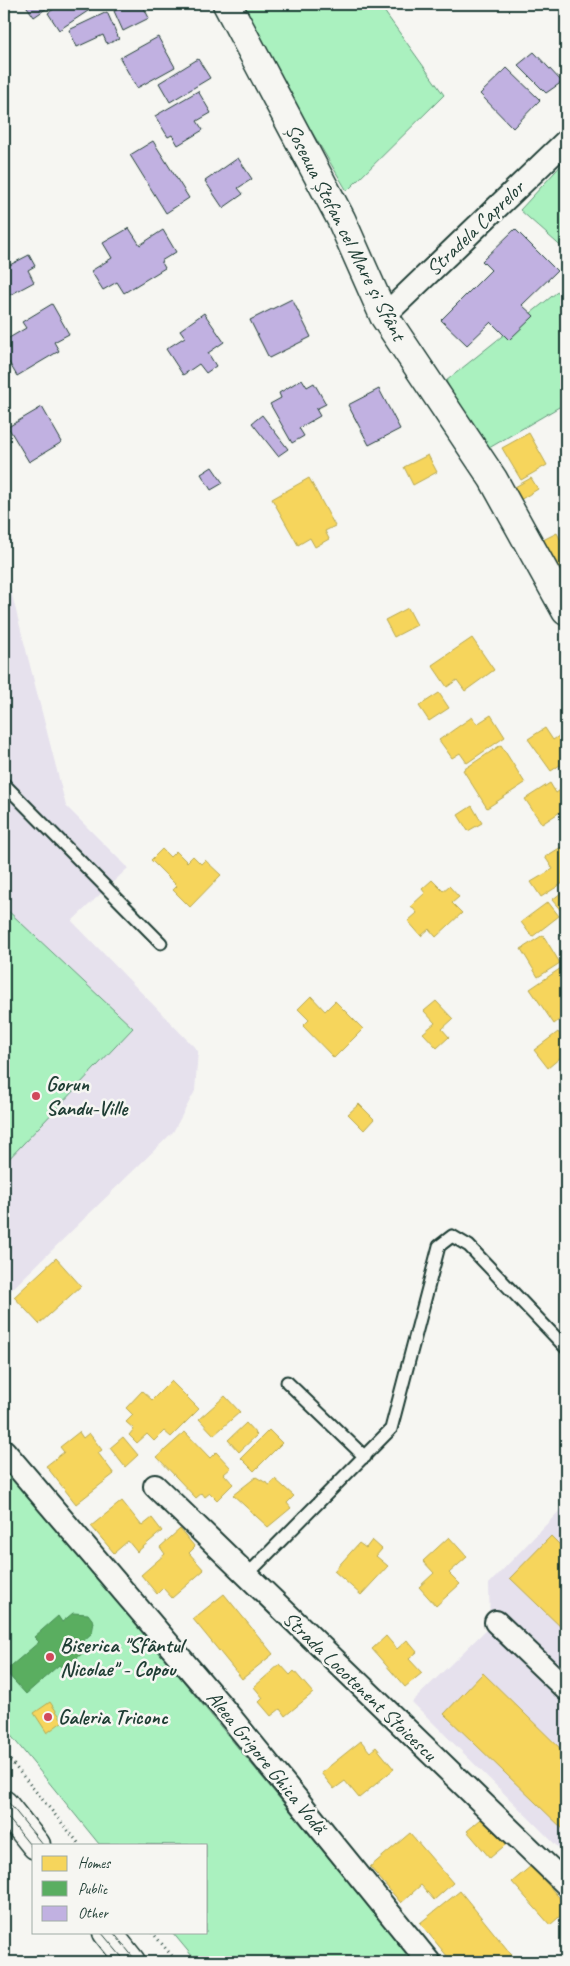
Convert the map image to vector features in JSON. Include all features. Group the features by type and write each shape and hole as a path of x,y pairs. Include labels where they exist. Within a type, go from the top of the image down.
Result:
{"street":[{"name":"Șoseaua Ștefan cel Mare și Sfânt","path":"227,4 341,219 384,316 493,479 566,611"},
{"name":"Stradela Caprelor","path":"384,316 566,141"},
{"name":"Aleea Grigore Ghica Vodă","path":"4,1451 223,1708 429,1962"},
{"name":"Strada Locotenent Stoicescu","path":"155,1486 566,1884"},
{"path":"496,1622 566,1689"},
{"path":"4,1805 35,1844"},
{"path":"109,1934 131,1962"}],"lane":[{"path":"4,784 161,943"},
{"path":"246,1576 391,1429 438,1246 452,1236 469,1246 566,1348"},
{"path":"287,1382 365,1457"}],"path":[{"path":"4,1753 79,1844"},
{"path":"154,1934 177,1962"}],"shaded area":[{"path":"4,564 66,806 128,868 72,921 198,1051 195,1091 173,1132 4,1297"},
{"path":"566,1504 566,1855 412,1702 490,1626 489,1584"}],"green space":[{"path":"236,4 379,4 444,95 347,191"},
{"path":"566,160 566,251 520,210"},
{"path":"566,285 566,403 484,451 446,381"},
{"name":"Gorun Sandu-Ville","path":"4,907 133,1028 4,1164"},
{"path":"4,1463 414,1962 197,1962 174,1934 208,1934 208,1844 99,1844 4,1727"}],"building: Homes":[{"path":"529,433 547,465 521,480 502,448"},
{"path":"428,455 437,472 413,485 404,467"},
{"path":"309,478 335,526 325,531 329,539 315,547 310,538 298,545 272,499"},
{"path":"531,478 538,489 520,500 513,488"},
{"path":"557,533 566,550 566,566 557,571 541,541"},
{"path":"408,608 417,625 394,637 385,620"},
{"path":"472,638 494,670 465,691 457,680 447,687 432,665"},
{"path":"439,693 449,708 429,721 419,706"},
{"path":"491,715 505,737 467,763 460,753 452,758 439,740 472,717 477,724"},
{"path":"545,728 553,740 566,731 566,773 560,765 551,771 528,739"},
{"path":"501,745 525,783 487,808 463,770"},
{"path":"550,783 556,793 566,786 566,808 542,824 525,799"},
{"path":"472,806 482,823 468,831 458,815"},
{"path":"566,844 566,881 541,897 531,882 553,869 545,857"},
{"path":"162,849 170,857 176,851 187,862 193,856 201,864 205,860 221,875 190,907 173,890 177,886 151,860"},
{"path":"432,880 443,891 449,886 459,897 452,903 462,913 436,937 429,929 421,936 408,921 417,913 411,906 425,893 422,889"},
{"path":"566,889 566,910 563,913 552,900"},
{"path":"548,902 559,916 532,937 521,922"},
{"path":"543,935 560,963 538,977 521,949"},
{"path":"564,966 566,970 566,1019 564,1016 554,1024 530,989"},
{"path":"311,996 325,1011 335,1001 363,1029 334,1058 303,1026 309,1020 298,1009"},
{"path":"436,1001 453,1019 442,1029 449,1037 437,1048 423,1033 435,1023 424,1011"},
{"path":"558,1032 566,1043 566,1053 548,1068 534,1050"},
{"path":"359,1104 374,1119 364,1130 348,1114"},
{"path":"56,1258 81,1286 39,1324 14,1297"},
{"path":"171,1381 199,1409 171,1437 164,1431 154,1441 147,1434 137,1443 129,1435 134,1429 126,1422 133,1415 126,1408 142,1391 152,1400"},
{"path":"225,1396 240,1412 214,1435 199,1419"},
{"path":"246,1423 257,1435 239,1452 228,1440"},
{"path":"269,1430 282,1443 254,1471 241,1458"},
{"path":"79,1432 83,1438 89,1433 102,1450 98,1453 114,1474 76,1504 46,1466 64,1452 60,1447"},
{"path":"185,1432 210,1458 216,1452 231,1468 224,1474 233,1484 217,1500 210,1493 205,1497 202,1493 196,1498 157,1457"},
{"path":"123,1437 138,1455 125,1467 110,1448"},
{"path":"256,1477 270,1485 275,1479 294,1496 287,1503 291,1508 268,1527 233,1495"},
{"path":"122,1501 142,1526 152,1518 162,1531 137,1552 128,1541 114,1553 91,1526"},
{"path":"180,1529 195,1547 189,1553 204,1570 172,1598 163,1588 157,1594 141,1575 165,1554 160,1547"},
{"path":"551,1536 566,1551 566,1632 510,1578"},
{"path":"449,1537 467,1557 449,1573 460,1584 436,1606 419,1587 434,1573 423,1561"},
{"path":"372,1540 382,1549 376,1556 388,1566 361,1595 334,1571 359,1543 366,1548"},
{"path":"224,1594 273,1654 242,1679 193,1619"},
{"path":"386,1636 397,1649 407,1640 417,1652 409,1659 422,1673 405,1687 372,1649"},
{"path":"280,1664 290,1675 294,1671 313,1693 285,1716 280,1709 271,1716 259,1702 263,1698 254,1687"},
{"path":"483,1673 566,1754 566,1832 444,1714"},
{"name":"Galeria Triconc","path":"50,1702 63,1721 47,1733 34,1713"},
{"path":"361,1741 370,1752 376,1747 394,1769 359,1798 345,1781 334,1789 321,1773"},
{"path":"487,1814 510,1841 490,1858 467,1831"},
{"path":"410,1833 453,1883 434,1900 421,1885 401,1903 370,1867"},
{"path":"531,1866 566,1905 566,1911 550,1925 512,1882"},
{"path":"460,1891 515,1959 512,1962 452,1962 420,1923"}],"building: Public":[{"name":"Biserica \"Sfântul Nicolae\" - Copou","path":"73,1613 88,1614 94,1622 92,1633 81,1643 87,1649 64,1670 59,1665 26,1694 5,1671 39,1642 34,1637 58,1616 62,1622"}],"building: Other":[{"path":"25,4 53,4 34,17"},
{"path":"61,4 92,4 94,7 59,30 48,13"},
{"path":"130,4 142,4 149,18 123,31 114,11"},
{"path":"107,12 119,39 107,44 103,35 77,47 69,30"},
{"path":"158,37 175,67 137,88 120,58"},
{"path":"534,52 562,82 546,93 518,65"},
{"path":"198,59 210,78 170,102 159,83"},
{"path":"507,68 540,100 513,128 480,94"},
{"path":"198,91 211,113 197,121 203,130 178,145 172,135 168,137 155,116"},
{"path":"153,141 189,198 166,213 130,155"},
{"path":"238,158 252,179 238,188 243,194 223,208 205,181"},
{"path":"129,228 140,245 163,230 176,252 161,261 165,268 124,293 117,282 103,290 91,271 112,258 103,243"},
{"path":"515,229 557,271 522,305 534,316 509,340 491,322 467,345 441,320 491,270 482,261"},
{"path":"29,255 35,266 28,270 34,282 10,295 4,282 4,268"},
{"path":"292,299 311,337 269,358 250,320"},
{"path":"52,304 69,334 54,342 59,351 17,376 4,354 4,341 26,328 22,322"},
{"path":"204,313 224,342 208,353 216,366 206,373 199,364 183,375 166,349 185,337 180,330"},
{"path":"302,379 307,387 314,383 326,404 316,409 320,416 299,428 304,436 292,443 270,404 281,398 279,393"},
{"path":"379,389 400,429 369,445 348,405"},
{"path":"42,407 62,442 29,462 8,427"},
{"path":"262,415 288,449 278,456 252,423"},
{"path":"212,467 223,483 211,490 201,474"}],"tram line":[{"path":"4,1797 42,1844"},
{"path":"4,1813 32,1848"},
{"path":"103,1934 126,1962"},
{"path":"115,1934 137,1962"}],"place":[{"name":"Gorun Sandu-Ville","path":"36,1096"},
{"name":"Biserica \"Sfântul Nicolae\" - Copou","path":"50,1657"},
{"name":"Galeria Triconc","path":"48,1717"}]}
